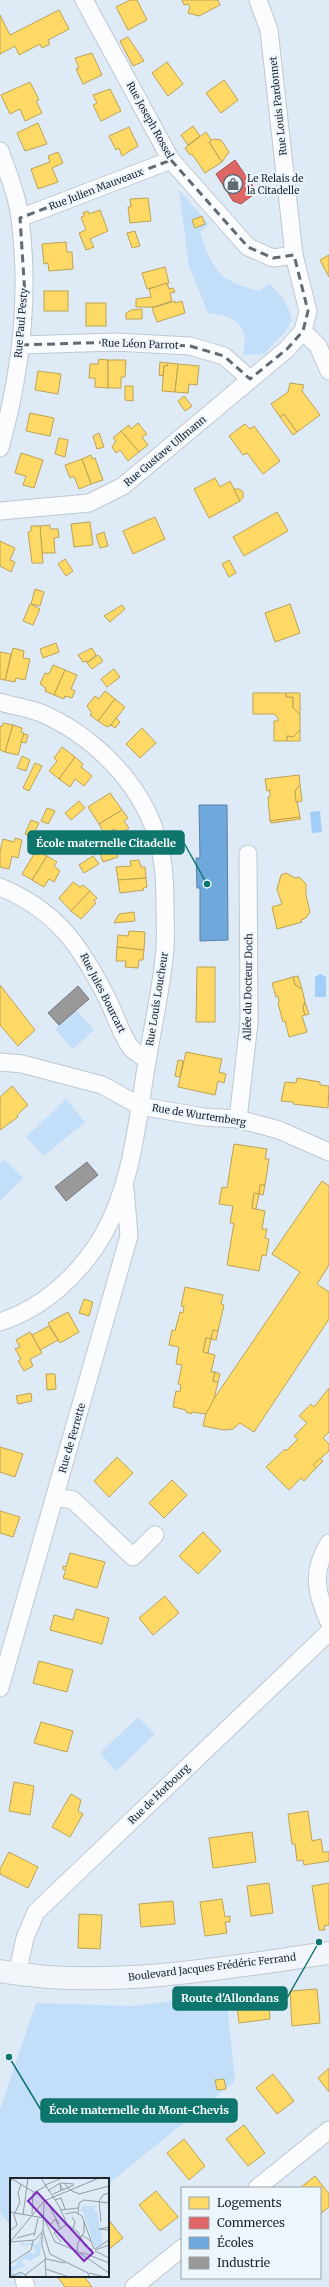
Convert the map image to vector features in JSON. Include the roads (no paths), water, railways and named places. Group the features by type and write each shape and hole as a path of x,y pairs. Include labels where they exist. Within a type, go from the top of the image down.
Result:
{"street":[{"name":"Rue Joseph Rossel","path":"84,0 171,160 248,247 273,258 294,255"},
{"name":"Rue Louis Pardonnet","path":"258,0 269,30 294,255 308,312 303,331"},
{"name":"Rue Paul Pesty","path":"0,151 12,186 20,218 25,296 21,345 12,404 0,448"},
{"name":"Rue Julien Mauveaux","path":"20,218 171,160"},
{"path":"303,331 318,346 329,371"},
{"name":"Rue Gustave Ullmann","path":"0,511 88,503 123,486 287,349 303,331"},
{"name":"Rue Léon Parrot","path":"21,345 115,342 190,346 224,356 250,379"},
{"name":"Rue Louis Loucheur","path":"0,702 40,712 74,731 105,755 137,794 156,834 165,873 165,947 160,995 125,1186 103,1234 80,1269 52,1294 22,1315 0,1322"},
{"name":"Allée du Docteur Doch","path":"238,1120 250,1023 248,854"},
{"name":"Rue Jules Bourcart","path":"0,887 18,894 46,913 78,945 90,964 132,1049 147,1060"},
{"name":"Rue de Wurtemberg","path":"0,1062 22,1064 102,1085 140,1106 204,1117 238,1120 278,1130 329,1152"},
{"name":"Rue de Ferrette","path":"0,1688 129,1236 125,1186"},
{"path":"55,1497 73,1500 133,1557 156,1535"},
{"path":"329,1543 323,1553 315,1579 320,1602 329,1622"},
{"name":"Rue de Horbourg","path":"9,1973 36,1912 329,1632"},
{"name":"Boulevard Jacques Frédéric Ferrand","path":"9,1973 104,1978 186,1972 329,1953"},
{"path":"258,2187 329,2130"},
{"path":"134,2287 181,2249"},
{"path":"23,2277 26,2287"}],"place":[{"name":"Le Relais de la Citadelle","path":"233,184"},
{"name":"École maternelle Citadelle","path":"207,884"},
{"name":"Route d'Allondans","path":"319,1942"},
{"name":"École maternelle du Mont-Chevis","path":"9,2057"}]}
